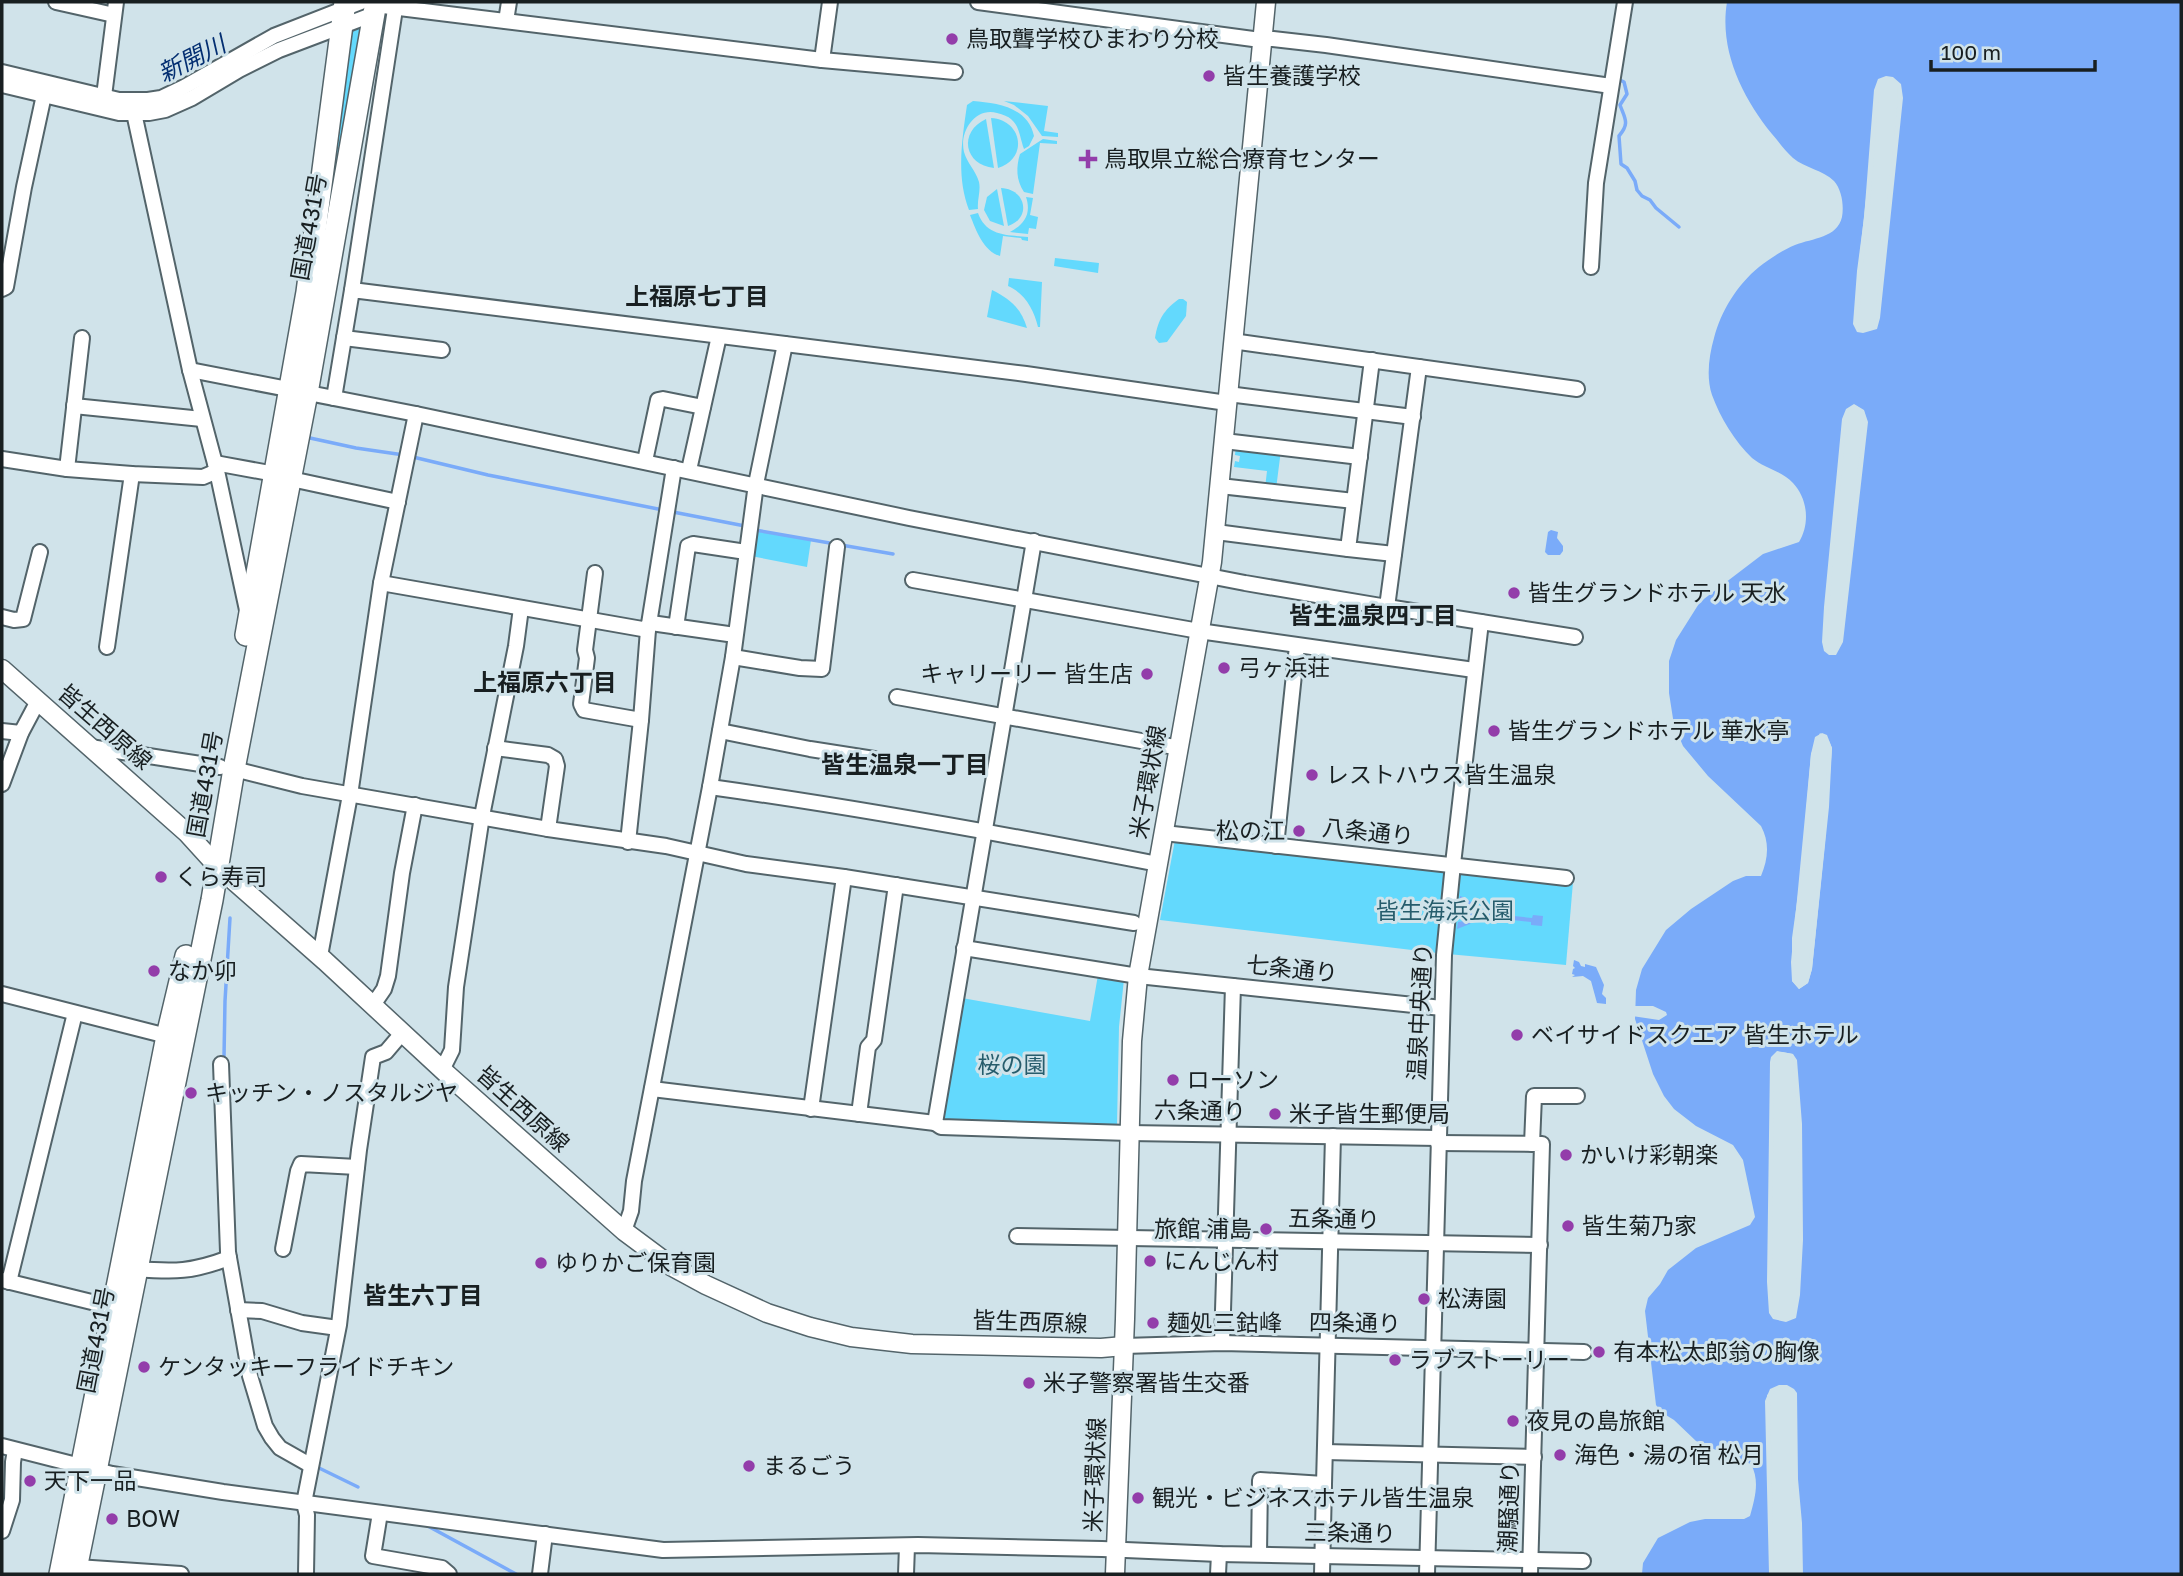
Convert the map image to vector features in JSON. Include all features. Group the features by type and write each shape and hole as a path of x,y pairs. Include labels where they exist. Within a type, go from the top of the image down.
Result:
{"highway":[{"name":"国道431号","path":"227,768 299,391 357,10"},
{"name":"国道431号","path":"299,391 307,292 357,10"},
{"name":"国道431号","path":"89,1468 136,1269 212,859 249,618 283,476"},
{"name":"国道431号","path":"71,1572 112,1307 167,1036 200,892 212,859"}],"main road":[{"name":"米子環状線","path":"1115,1574 1132,1041 1138,976 1216,532 1266,2"},
{"name":"皆生西原線","path":"2,668 187,833 442,1070 624,1231 671,1266 706,1286 767,1313 851,1337 912,1344 1101,1348 1124,1346"}],"street":[{"path":"55,2 115,8 104,96"},
{"path":"506,21 509,2"},
{"path":"822,60 830,2"},
{"path":"987,2 1057,7 1611,86"},
{"path":"1591,267 1597,183 1625,2"},
{"path":"236,64 279,50 357,10"},
{"path":"334,398 352,290 357,10"},
{"path":"2,72 104,96 134,107 165,110 179,105 274,36 357,10 506,21 822,60 955,72"},
{"path":"2,85 119,113 134,107"},
{"path":"2,289 6,287 44,95"},
{"path":"134,107 202,419 216,467 249,618"},
{"path":"352,290 1026,374 1413,417"},
{"path":"690,471 719,335"},
{"path":"67,469 82,338"},
{"path":"344,338 442,350"},
{"path":"1232,341 1577,389"},
{"path":"624,1231 631,1211 634,1181 710,788 733,657 755,484 785,344"},
{"path":"1348,549 1372,360"},
{"path":"1387,607 1419,367"},
{"path":"191,370 645,461 909,518 1210,576 1575,636"},
{"path":"645,461 658,400 704,407"},
{"path":"74,405 202,419"},
{"path":"320,956 350,795 381,583 416,414"},
{"path":"1224,440 1360,457"},
{"path":"2,459 67,469 203,477 216,467 283,476 398,502"},
{"path":"628,842 650,626 674,468"},
{"path":"107,647 132,474"},
{"path":"1220,486 1354,501"},
{"path":"1216,532 1394,554"},
{"path":"935,1124 1034,541"},
{"path":"676,627 688,546 693,544 746,552"},
{"path":"733,657 822,669 836,547"},
{"path":"2,617 23,619 40,552"},
{"path":"595,573 588,620 582,708 586,711 640,720"},
{"path":"913,580 1199,631 1474,670"},
{"path":"381,583 588,620 735,635"},
{"path":"442,1070 452,1049 456,987 482,816 521,608"},
{"name":"温泉中央通り","path":"1427,1574 1442,1008 1453,864 1481,622"},
{"path":"1276,846 1297,646"},
{"path":"897,697 1180,748"},
{"path":"2,783 21,733 38,701"},
{"path":"2,731 21,733"},
{"path":"720,731 874,759"},
{"path":"90,747 227,768 350,795 697,853 746,864 1134,923"},
{"path":"495,748 548,755 555,759 557,766 548,829"},
{"path":"710,788 826,803 1158,864"},
{"path":"373,1005 384,989 388,976 402,873 415,805"},
{"name":"八条通り","path":"1164,833 1566,878"},
{"path":"810,1108 844,877"},
{"path":"859,1114 868,1047 874,1040 896,885"},
{"name":"七条通り","path":"964,948 1138,976 1442,1008"},
{"path":"1222,1343 1233,986"},
{"path":"2,994 167,1036"},
{"path":"75,1013 5,1281 112,1307"},
{"path":"306,1574 307,1515 304,1503 338,1328 373,1057 386,1052 403,1032"},
{"path":"221,1064 229,1258 250,1376 265,1426 280,1448 310,1465"},
{"name":"六条通り","path":"652,1089 935,1124 944,1128 1333,1136 1537,1145"},
{"name":"潮騒通り","path":"1530,1568 1540,1245 1534,1096 1577,1096"},
{"path":"1322,1574 1333,1136"},
{"path":"282,1249 301,1164 357,1167"},
{"name":"五条通り","path":"1017,1236 1540,1245"},
{"path":"136,1269 185,1271 229,1258"},
{"path":"238,1310 262,1311 302,1323 338,1328"},
{"name":"四条通り","path":"1124,1346 1222,1343 1584,1352"},
{"path":"2,1531 12,1500 13,1462 9,1448"},
{"name":"三条通り","path":"9,1448 89,1468 210,1490 666,1551 906,1546 1427,1557 1530,1568 1583,1561"},
{"path":"1325,1452 1534,1457"},
{"path":"1259,1554 1261,1480 1324,1484"},
{"path":"380,1513 373,1556 442,1567 449,1574"},
{"path":"540,1574 545,1534"},
{"path":"906,1546 906,1574"},
{"path":"1218,1574 1219,1554"},
{"path":"71,1572 181,1574"}],"green space":[{"path":"363,25 315,285 335,128 346,79 353,28"},
{"path":"973,101 1010,108 1031,126 1034,136 1029,146 1024,149 1014,122 997,113 982,114 970,123 964,137 964,152 978,178 980,189 978,209 969,210 962,184 961,158 967,105"},
{"path":"1004,101 1048,106 1044,131 1058,133 1058,137 1042,136 1028,116"},
{"path":"991,118 1010,125 1018,140 1014,156 998,168"},
{"path":"986,119 994,168 976,161 968,147 971,132"},
{"path":"1043,139 1057,141 1057,144 1040,143 1033,194 1024,192 1019,183 1020,154"},
{"path":"1001,188 1016,193 1023,204 1021,217 1008,226"},
{"path":"997,189 1004,226 990,221 984,210 987,197"},
{"path":"1026,197 1033,198 1030,215 1038,217 1036,229 1029,228 1028,234 1010,232 1025,219 1028,209"},
{"path":"978,213 992,230 1005,235 1028,237 1028,241 1003,236 1000,256 994,253 981,239 970,215"},
{"path":"1055,258 1099,263 1098,273 1054,266"},
{"path":"1009,278 1042,282 1040,327 1024,298 1008,286"},
{"path":"992,290 1014,305 1027,328 987,317"},
{"path":"1179,299 1187,302 1186,316 1167,342 1159,343 1155,338 1160,320"},
{"path":"1236,445 1281,450 1276,489 1265,488 1267,471 1234,467 1240,456 1235,455"},
{"path":"754,531 811,540 807,567 751,556"},
{"name":"皆生海浜公園","path":"1175,840 1573,882 1566,965 1437,953 1160,920"},
{"name":"桜の園","path":"1098,975 1124,979 1119,1027 1117,1125 944,1120 942,1117 962,998 1090,1021"}],"shaded area":[{"path":"1727,2 2181,2 2181,1574 1802,1574 1796,1394 1783,1385 1767,1395 1770,1574 1642,1574 1643,1563 1658,1538 1690,1522 1705,1519 1744,1519 1750,1516 1756,1490 1751,1464 1696,1441 1656,1405 1645,1311 1648,1298 1668,1270 1696,1248 1750,1225 1755,1217 1743,1160 1733,1145 1696,1126 1674,1109 1664,1096 1653,1074 1635,1019 1636,990 1642,969 1666,930 1691,909 1733,881 1746,876 1761,876 1766,857 1767,845 1761,826 1708,776 1683,746 1674,725 1669,693 1669,661 1676,640 1700,602 1763,554 1799,542 1806,520 1802,496 1793,483 1784,475 1752,458 1729,429 1712,395 1709,381 1710,359 1721,318 1744,282 1759,267 1781,252 1830,233 1839,224 1843,213 1841,193 1834,181 1793,158 1751,105 1735,72 1726,38","holes":["1892,78 1900,85 1876,328 1858,331 1858,271 1879,80","1855,405 1864,411 1866,422 1839,649 1830,654 1823,641 1847,410","1820,733 1832,748 1825,842 1812,969 1808,983 1799,989 1792,981 1791,962 1811,754","1782,1052 1793,1054 1801,1125 1799,1295 1794,1319 1773,1318 1768,1282 1772,1058"]},
{"path":"1548,532 1558,532 1557,538 1563,546 1560,555 1548,555 1545,552"},
{"path":"1460,896 1470,902 1475,912 1532,918 1533,915 1543,916 1542,926 1531,925 1531,922 1475,916 1470,924 1457,929 1458,922 1464,921 1468,914 1467,907 1460,903"},
{"path":"1574,960 1581,966 1585,967 1585,964 1596,967 1604,985 1602,994 1606,998 1606,1004 1597,1003 1591,981 1583,976 1572,977 1575,975 1572,974 1575,968"}],"pier":[{"path":"1893,77 1901,84 1903,98 1880,318 1877,329 1863,333 1857,332 1853,324 1874,90 1878,79","holes":["1891,82 1897,87 1898,98 1875,317 1873,326 1863,328 1859,323 1862,271 1879,91 1882,83"]},
{"path":"1854,404 1864,410 1868,422 1843,642 1836,655 1829,655 1824,651 1822,642 1824,607 1842,419 1846,409","holes":["1855,409 1861,413 1863,422 1839,641 1831,650 1827,641 1829,607 1847,420 1850,412"]},
{"path":"1822,733 1827,735 1832,748 1829,807 1812,969 1808,983 1799,989 1792,981 1792,938 1815,737","holes":["1822,736 1828,749 1825,806 1808,968 1805,982 1799,986 1795,976 1796,938 1815,754 1818,739"]},
{"path":"1632,1006 1653,1006 1667,1015 1659,1020 1632,1016"},
{"path":"1777,1051 1793,1054 1797,1060 1802,1124 1803,1240 1800,1295 1796,1318 1786,1322 1773,1319 1769,1313 1767,1282 1771,1057","holes":["1778,1055 1787,1056 1793,1061 1798,1125 1799,1240 1796,1295 1792,1316 1785,1318 1773,1312 1772,1282 1774,1062"]},
{"path":"1787,1385 1797,1393 1803,1574 1799,1574 1798,1523 1793,1478 1793,1395 1783,1389 1774,1392 1770,1401 1774,1574 1769,1574 1765,1401 1770,1389"}],"waterway":[{"path":"1618,79 1624,82 1627,94 1620,105 1626,121 1619,136 1621,164 1627,168 1642,196 1679,227"},
{"path":"310,438 404,455"},
{"path":"413,457 663,510"},
{"path":"673,512 745,526"},
{"path":"755,530 893,554"},
{"path":"224,1057 230,918"},
{"path":"317,1467 358,1487"},
{"path":"426,1525 516,1574"}],"place":[{"name":"鳥取聾学校ひまわり分校","path":"952,39"},
{"name":"皆生養護学校","path":"1209,76"},
{"name":"鳥取県立総合療育センター","path":"1088,159"},
{"name":"皆生グランドホテル 天水","path":"1514,593"},
{"name":"弓ヶ浜荘","path":"1224,668"},
{"name":"キャリーリー 皆生店","path":"1147,674"},
{"name":"皆生グランドホテル 華水亭","path":"1494,731"},
{"name":"レストハウス皆生温泉","path":"1312,775"},
{"name":"松の江","path":"1299,831"},
{"name":"くら寿司","path":"161,877"},
{"name":"なか卯","path":"154,971"},
{"name":"ベイサイドスクエア 皆生ホテル","path":"1517,1035"},
{"name":"ローソン","path":"1173,1080"},
{"name":"キッチン・ノスタルジヤ","path":"191,1093"},
{"name":"米子皆生郵便局","path":"1275,1114"},
{"name":"かいけ彩朝楽","path":"1566,1155"},
{"name":"皆生菊乃家","path":"1568,1226"},
{"name":"旅館 浦島","path":"1266,1229"},
{"name":"にんじん村","path":"1150,1261"},
{"name":"ゆりかご保育園","path":"541,1263"},
{"name":"松涛園","path":"1424,1299"},
{"name":"麺処三鈷峰","path":"1153,1323"},
{"name":"有本松太郎翁の胸像","path":"1599,1352"},
{"name":"ラブストーリー","path":"1395,1360"},
{"name":"ケンタッキーフライドチキン","path":"144,1367"},
{"name":"米子警察署皆生交番","path":"1029,1383"},
{"name":"夜見の島旅館","path":"1513,1421"},
{"name":"海色・湯の宿 松月","path":"1560,1455"},
{"name":"まるごう","path":"749,1466"},
{"name":"天下一品","path":"30,1481"},
{"name":"観光・ビジネスホテル皆生温泉","path":"1138,1498"},
{"name":"BOW","path":"112,1519"}],"district":[{"name":"上福原七丁目","path":"697,297"},
{"name":"皆生温泉四丁目","path":"1373,616"},
{"name":"上福原六丁目","path":"545,683"},
{"name":"皆生温泉一丁目","path":"905,765"},
{"name":"皆生六丁目","path":"423,1296"}],"water label":[{"name":"新開川","path":"192,59"}]}
